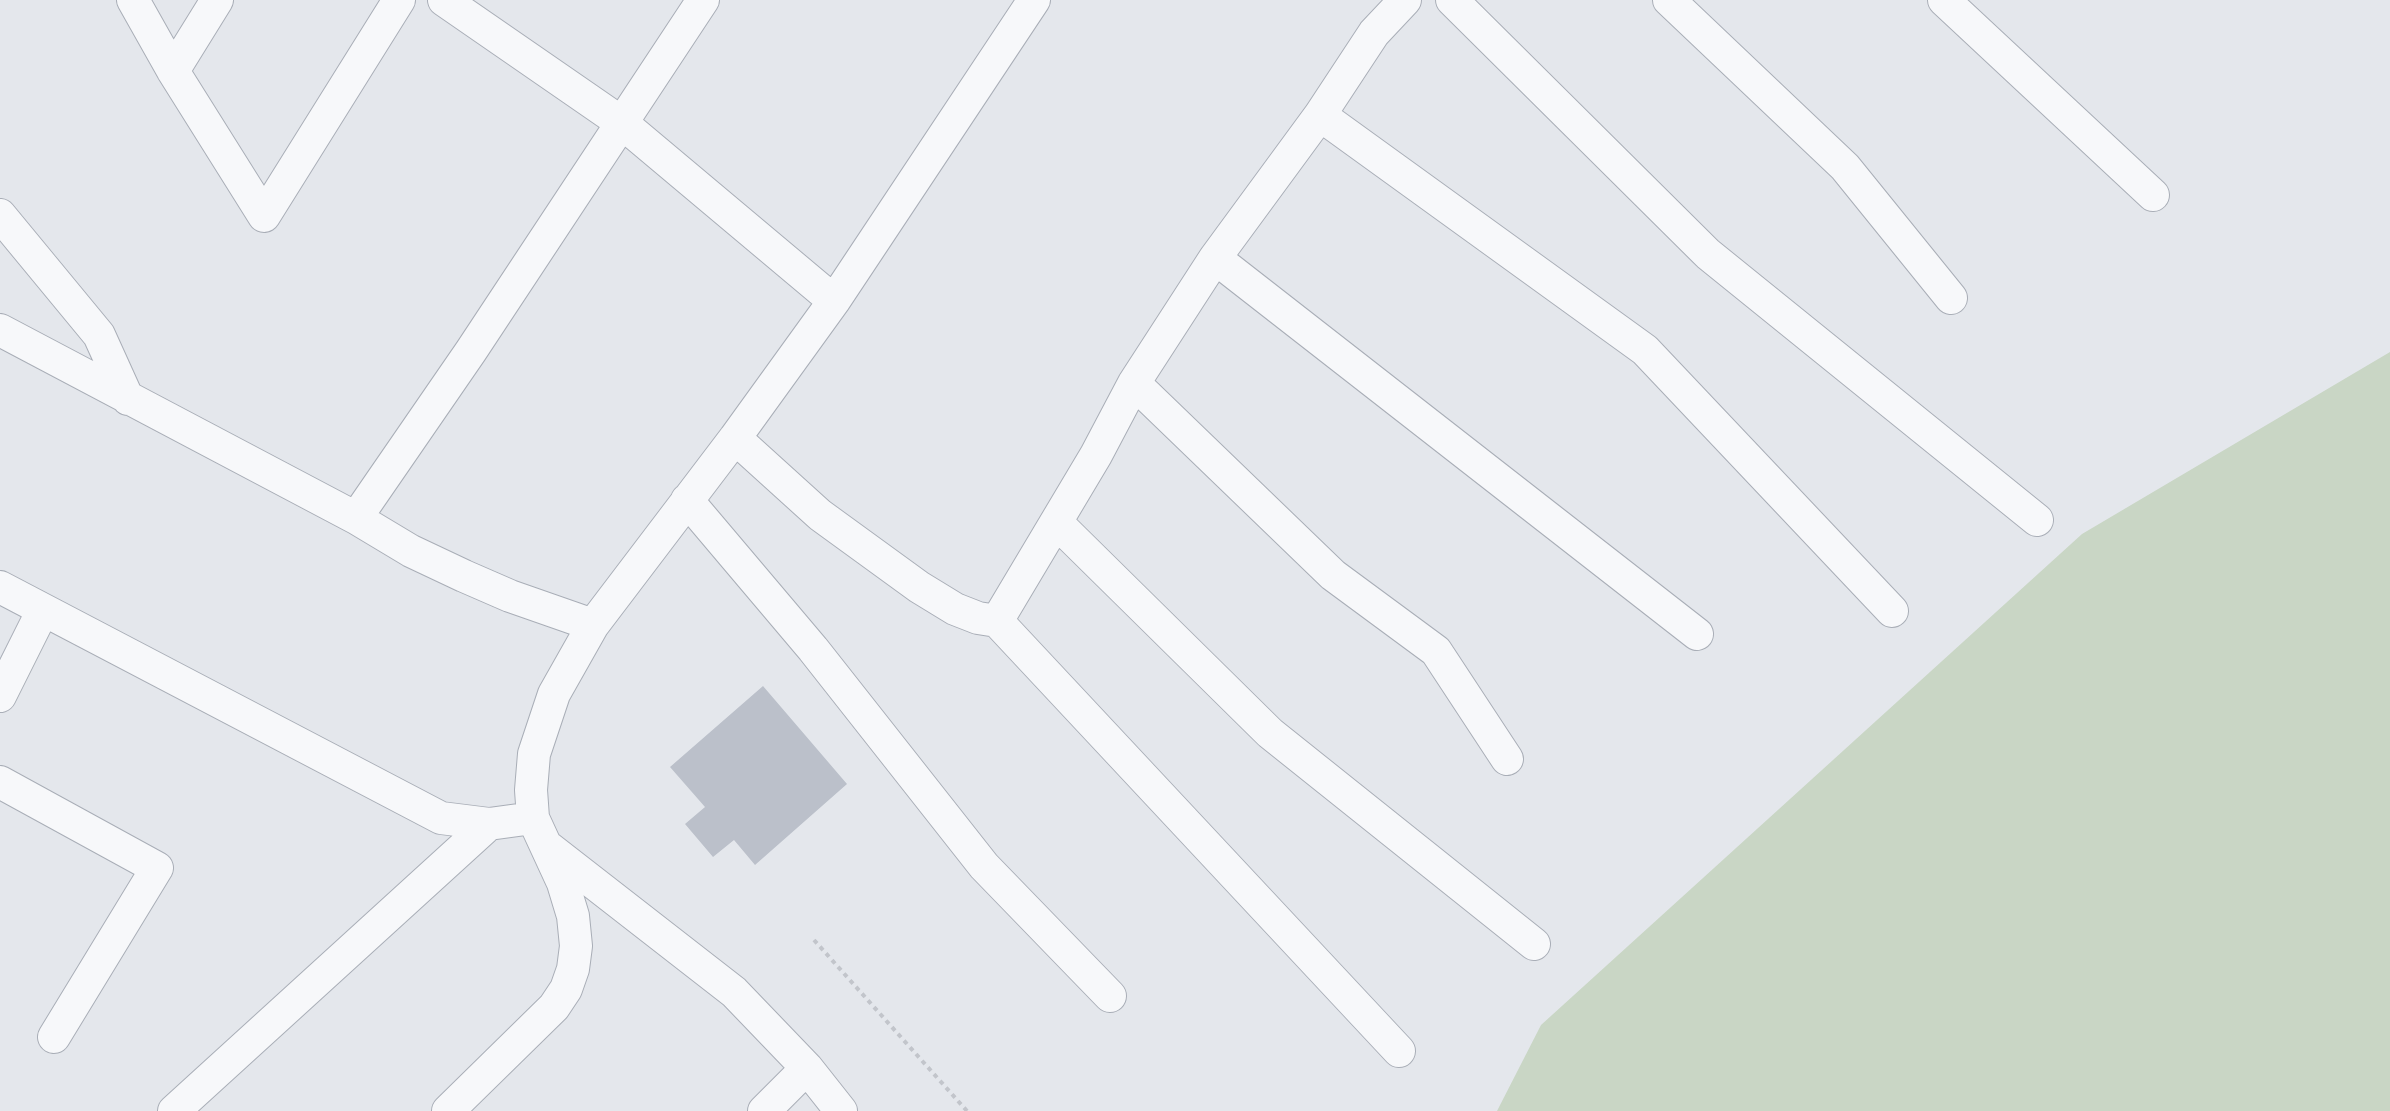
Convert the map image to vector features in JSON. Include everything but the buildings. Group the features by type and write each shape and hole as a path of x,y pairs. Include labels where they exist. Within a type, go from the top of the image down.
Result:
{"street":[{"path":"133,0 172,71 264,216 399,0"},
{"path":"172,71 217,0"},
{"path":"444,0 622,123 834,301"},
{"path":"356,518 471,351 703,0"},
{"path":"448,1111 554,1007 566,989 573,969 576,946 573,916 563,883 538,831 531,790 533,766 541,728 554,694 593,626 735,438 834,301 1034,0"},
{"path":"997,621 1056,523 1134,383 1215,258 1320,115 1374,33 1406,0"},
{"path":"1452,0 1708,254 2037,520"},
{"path":"1669,0 1845,167 1950,298"},
{"path":"1944,0 2153,195"},
{"path":"1320,115 1645,350 1892,611"},
{"path":"0,215 99,335 128,399"},
{"path":"1215,258 1696,634"},
{"path":"0,330 356,518 411,551 510,596 593,626"},
{"path":"1134,383 1333,575 1436,651 1507,759"},
{"path":"735,438 820,515 919,587 955,609 978,618 997,621 1399,1051"},
{"path":"687,500 813,649 984,866 1110,996"},
{"path":"1056,523 1270,733 1534,944"},
{"path":"0,587 441,818 538,831 734,992 807,1068 841,1111"},
{"path":"0,696 43,610"},
{"path":"0,782 157,868 54,1037"},
{"path":"174,1111 489,824"},
{"path":"764,1111 807,1068"}],"path":[{"path":"814,940 968,1111"}],"green space":[{"path":"2390,352 2390,1111 1497,1111 1541,1025 2082,534"}]}
